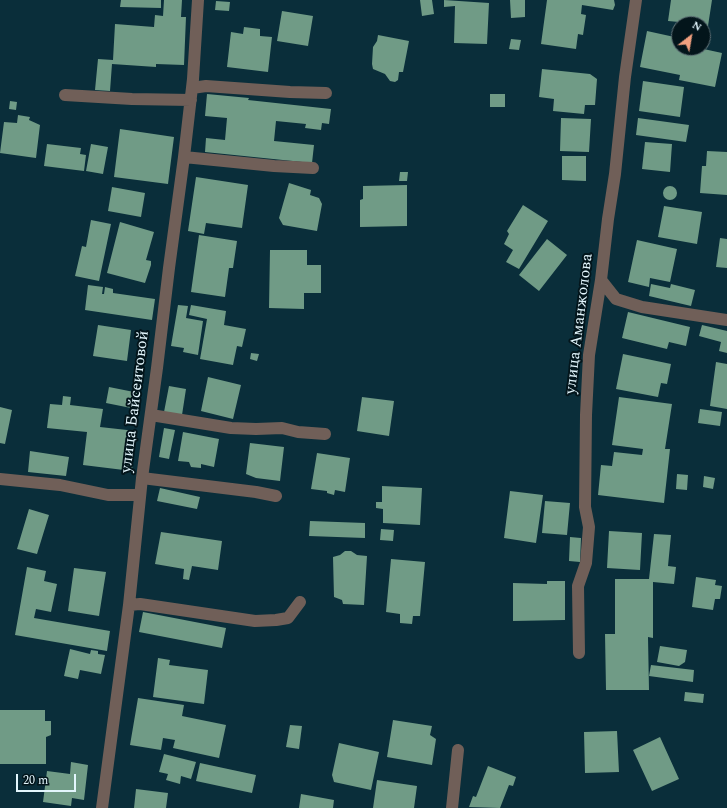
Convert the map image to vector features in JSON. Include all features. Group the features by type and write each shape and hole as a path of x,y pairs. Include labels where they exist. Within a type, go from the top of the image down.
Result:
{"street":[{"name":"улица Байсеитовой","path":"102,808 129,605 142,478 184,157 191,94 198,0"},
{"name":"улица Аманжолова","path":"579,652 578,586 586,563 589,527 585,507 586,422 589,355 601,280 615,174 625,77 636,0"},
{"path":"65,95 132,99 191,94 206,86 326,93"},
{"path":"184,157 274,166 313,168"},
{"path":"601,280 616,298 623,301 642,307 727,320"},
{"path":"151,415 231,428 256,430 282,428 298,432 325,434"},
{"path":"142,478 256,492 276,496"},
{"path":"0,479 60,485 108,495 140,495"},
{"path":"129,605 140,604 255,621 288,618 300,602"},
{"path":"452,808 458,750"}],"building":[{"path":"121,0 161,0 161,8 120,7"},
{"path":"164,0 182,0 181,17 186,17 184,65 156,64 156,67 112,64 110,91 95,90 98,59 113,60 115,24 154,27 155,15 163,16"},
{"path":"420,0 432,0 434,14 422,16"},
{"path":"444,0 489,3 487,44 454,43 455,6 444,7"},
{"path":"510,0 525,0 525,17 511,18"},
{"path":"547,0 614,0 615,5 613,10 582,5 581,14 586,15 583,35 578,34 576,49 541,44"},
{"path":"671,0 712,0 710,16 671,16 671,21 668,21"},
{"path":"216,1 230,2 229,11 215,10"},
{"path":"282,11 313,16 308,46 277,41"},
{"path":"244,27 260,29 260,36 272,37 268,72 227,67 231,32 243,34"},
{"path":"647,31 671,36 671,56 711,56 711,51 722,53 715,87 679,80 680,75 640,67"},
{"path":"378,35 409,41 403,72 399,72 398,80 395,82 390,81 385,74 373,69 373,47 377,41"},
{"path":"511,39 521,40 519,50 509,49"},
{"path":"542,69 590,74 597,79 595,105 585,105 584,114 553,111 554,99 539,97"},
{"path":"643,81 684,87 680,117 639,111"},
{"path":"207,94 331,109 329,124 322,123 321,130 305,128 306,124 276,121 274,141 314,145 312,163 205,152 206,138 225,140 227,118 205,116"},
{"path":"490,94 505,94 505,107 490,107"},
{"path":"10,101 17,102 16,110 9,109"},
{"path":"18,115 30,117 29,120 40,125 36,158 0,153 4,122 17,123"},
{"path":"561,118 591,119 589,152 560,151"},
{"path":"638,118 689,125 686,142 636,135"},
{"path":"120,129 174,137 168,184 114,177"},
{"path":"645,142 672,144 670,172 642,169"},
{"path":"47,144 81,148 80,154 86,155 84,171 44,166"},
{"path":"91,144 108,147 103,174 86,171"},
{"path":"707,151 727,152 727,195 700,193 702,166 706,166"},
{"path":"562,156 586,156 586,181 562,180"},
{"path":"400,172 408,172 407,181 399,181"},
{"path":"196,177 248,185 242,228 206,223 204,234 188,231"},
{"path":"289,183 311,190 310,195 319,198 322,204 317,231 283,225 279,218"},
{"path":"407,185 407,226 360,227 360,200 363,199 363,186"},
{"path":"670,186 675,188 677,193 675,198 670,200 665,198 663,193 665,188"},
{"path":"112,187 145,193 141,217 108,211"},
{"path":"523,205 548,221 519,269 506,262 513,250 504,244 509,234 507,231"},
{"path":"664,206 702,212 697,244 658,237"},
{"path":"91,220 111,224 99,281 75,276 82,246 86,247"},
{"path":"120,222 154,232 146,260 151,261 151,265 145,283 107,273"},
{"path":"199,235 237,241 233,268 229,268 225,297 191,292"},
{"path":"720,238 727,239 727,268 716,267"},
{"path":"547,239 567,255 539,291 519,275"},
{"path":"637,240 677,249 670,282 650,278 649,287 628,282"},
{"path":"270,250 307,250 307,265 321,265 321,293 304,293 304,309 269,308"},
{"path":"651,284 670,288 671,284 695,290 691,306 649,296"},
{"path":"88,285 103,287 102,294 104,294 105,287 113,289 113,293 155,299 152,320 85,310"},
{"path":"178,305 188,306 186,318 203,321 198,355 183,352 184,348 171,346"},
{"path":"191,305 226,311 224,325 246,329 242,347 237,346 233,365 200,359 207,319 189,315"},
{"path":"628,312 690,327 686,346 669,342 667,349 622,338"},
{"path":"98,325 131,330 127,361 93,356"},
{"path":"702,325 727,331 727,353 719,351 721,342 699,336"},
{"path":"251,353 259,354 257,361 250,359"},
{"path":"623,354 671,364 667,384 661,383 658,397 616,389"},
{"path":"716,362 727,364 727,409 710,406"},
{"path":"208,377 241,385 233,419 201,411"},
{"path":"169,386 186,389 182,415 164,412"},
{"path":"109,387 139,393 136,409 106,403"},
{"path":"63,396 71,397 70,405 103,409 100,427 136,431 132,471 83,465 87,432 47,428 50,404 62,405"},
{"path":"362,397 394,401 389,436 357,431"},
{"path":"619,397 672,404 665,449 670,449 664,503 598,495 601,465 612,466 614,452 642,455 643,449 612,445"},
{"path":"0,407 12,410 5,444 0,443"},
{"path":"700,409 722,412 720,426 698,423"},
{"path":"164,428 175,430 169,459 159,457"},
{"path":"183,432 219,439 214,467 201,464 201,468 191,467 189,462 178,461"},
{"path":"250,443 284,447 280,481 256,478 246,474"},
{"path":"30,451 69,457 66,476 28,472"},
{"path":"317,453 350,458 345,492 335,490 334,495 327,493 327,491 311,489"},
{"path":"677,474 688,475 687,490 676,489"},
{"path":"704,476 715,478 713,489 703,487"},
{"path":"382,486 422,488 420,525 383,523 383,509 376,508 376,502 382,502"},
{"path":"160,488 200,497 197,509 157,501"},
{"path":"510,491 543,495 536,543 504,538"},
{"path":"545,501 570,503 567,535 542,533"},
{"path":"29,509 49,515 37,554 17,549"},
{"path":"310,521 365,523 365,538 309,536"},
{"path":"381,529 394,530 393,541 380,540"},
{"path":"609,531 642,533 640,570 607,568"},
{"path":"161,532 222,541 218,570 192,566 189,580 183,579 184,569 155,564"},
{"path":"654,534 671,535 668,566 676,567 674,584 653,582 653,638 648,637 649,690 606,690 605,634 615,634 615,579 649,579"},
{"path":"570,537 581,538 580,562 569,561"},
{"path":"345,551 351,551 357,555 367,556 364,605 343,604 342,600 334,597 333,557 340,555"},
{"path":"391,559 425,562 420,616 413,616 412,624 400,623 400,614 386,612"},
{"path":"27,567 46,571 44,581 57,584 51,612 36,609 34,618 110,631 107,651 15,635"},
{"path":"74,568 106,572 99,616 68,611"},
{"path":"696,577 716,580 715,585 722,586 720,599 715,599 713,610 692,607"},
{"path":"547,581 565,581 565,620 513,621 513,583 547,584"},
{"path":"143,612 226,628 222,648 139,632"},
{"path":"660,646 687,650 685,662 679,666 657,662"},
{"path":"70,649 90,654 91,650 98,651 98,654 105,655 101,674 80,670 78,679 64,676"},
{"path":"158,658 170,660 169,665 208,670 204,704 153,697"},
{"path":"651,665 694,670 693,682 649,676"},
{"path":"685,692 704,694 703,703 684,701"},
{"path":"138,698 184,705 182,716 226,725 219,758 173,748 175,740 163,738 161,750 130,745"},
{"path":"0,710 45,710 45,721 51,721 51,735 46,737 46,764 0,764"},
{"path":"393,720 432,726 430,735 436,739 432,765 387,757"},
{"path":"290,725 302,726 299,749 286,747"},
{"path":"617,731 619,772 585,773 584,732"},
{"path":"660,737 679,779 652,791 633,750"},
{"path":"339,743 379,752 371,790 334,782 332,775"},
{"path":"164,754 196,762 191,779 181,776 180,784 166,780 168,774 159,772"},
{"path":"71,762 88,765 84,800 72,798 71,806 43,802 47,771 70,774"},
{"path":"200,763 256,775 252,793 196,781"},
{"path":"488,766 516,777 513,786 509,785 500,808 469,807 473,796 476,797"},
{"path":"377,780 417,786 414,808 373,808"},
{"path":"136,789 168,793 166,808 134,808"},
{"path":"301,794 334,800 333,808 299,808"}]}
